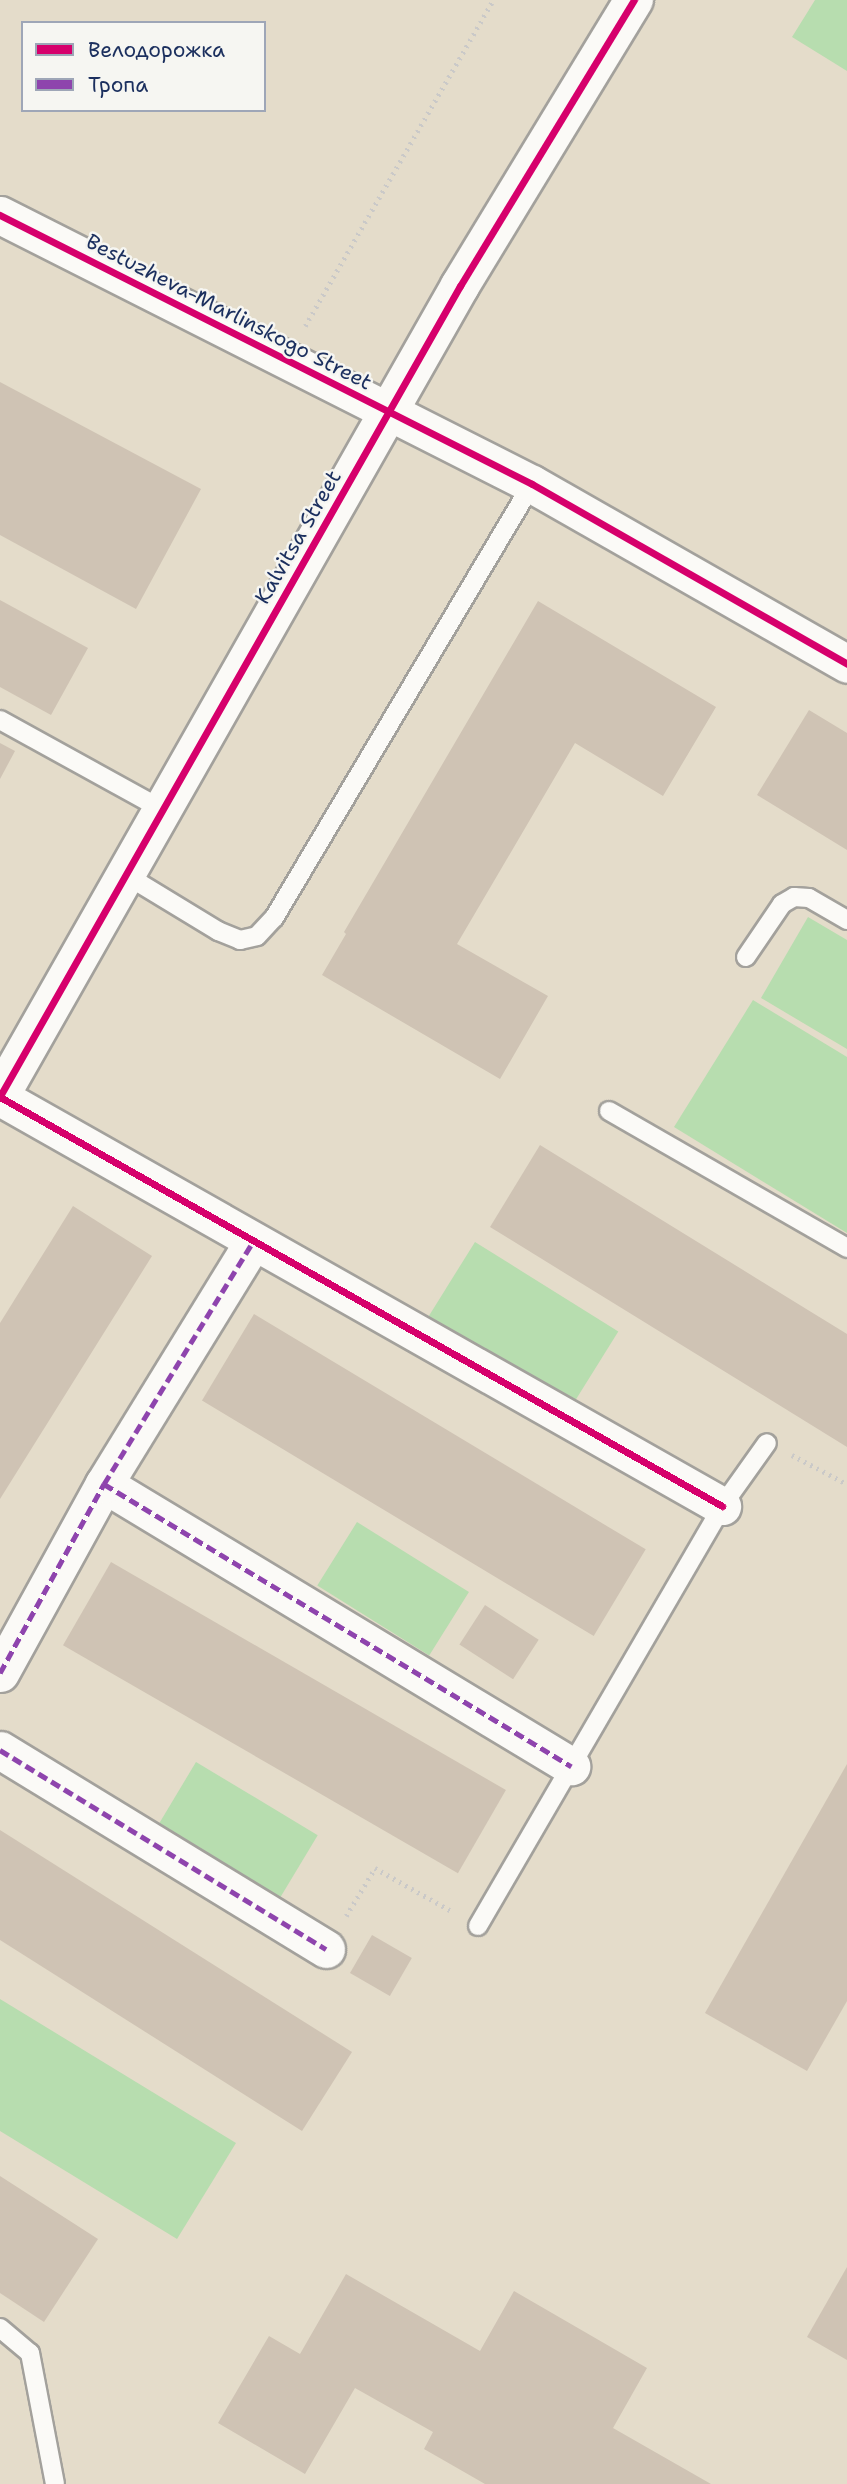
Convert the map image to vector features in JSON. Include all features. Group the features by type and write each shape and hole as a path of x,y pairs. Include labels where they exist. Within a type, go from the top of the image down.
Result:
{"street":[{"name":"Kalvitsa Street","path":"0,1096 460,286 634,0"},
{"name":"Bestuzheva-Marlinskogo Street","path":"0,215 532,484 847,663"},
{"path":"0,1096 722,1506"},
{"path":"0,1672 104,1484 253,1242"},
{"path":"104,1484 571,1766"},
{"path":"0,1750 326,1949"}],"lane":[{"path":"126,874 218,931 240,940 257,936 274,918 532,484"},
{"path":"0,720 163,810"},
{"path":"746,957 782,904 794,897 809,898 847,920"},
{"path":"609,1111 847,1248"},
{"path":"478,1926 722,1506 767,1443"},
{"path":"0,2328 30,2353 55,2484"}],"path":[{"path":"286,360 493,0"},
{"path":"767,1443 847,1483"},
{"path":"326,1949 374,1868 478,1926"}],"green space":[{"path":"815,0 847,0 847,71 792,37"},
{"path":"808,917 847,940 847,1049 761,998"},
{"path":"753,1000 847,1057 847,1233 674,1127"},
{"path":"475,1242 618,1332 572,1406 428,1317"},
{"path":"357,1522 469,1592 429,1656 317,1586"},
{"path":"196,1762 318,1835 279,1900 157,1827"},
{"path":"0,1999 236,2143 177,2239 0,2131"}],"building":[{"path":"0,382 201,489 136,609 0,535"},
{"path":"0,600 88,648 51,715 0,687"},
{"path":"538,601 716,707 663,796 575,743 457,944 548,996 500,1079 322,975 346,934 344,932"},
{"path":"809,710 847,733 847,850 757,795"},
{"path":"0,743 15,751 0,779"},
{"path":"540,1145 847,1334 847,1447 490,1227"},
{"path":"73,1206 152,1256 0,1499 0,1323"},
{"path":"254,1314 646,1549 594,1636 202,1401"},
{"path":"111,1562 506,1790 458,1873 63,1645"},
{"path":"485,1605 539,1640 513,1679 459,1644"},
{"path":"847,1764 847,2001 807,2071 705,2013"},
{"path":"0,1830 352,2052 302,2131 0,1940"},
{"path":"372,1935 412,1958 390,1996 350,1973"},
{"path":"0,2176 98,2239 44,2322 0,2293"},
{"path":"847,2267 847,2360 807,2337"},
{"path":"346,2274 480,2351 514,2291 647,2368 613,2428 711,2484 485,2484 424,2449 433,2432 355,2388 305,2474 218,2423 269,2336 300,2354"}],"marked path":[{"path":"0,1673 104,1484 253,1242"},
{"path":"104,1484 571,1766"},
{"path":"0,1750 326,1949"}],"cycle path":[{"path":"0,1096 460,286 634,0"},
{"path":"0,215 532,484 847,664"},
{"path":"0,1097 722,1506"}]}
